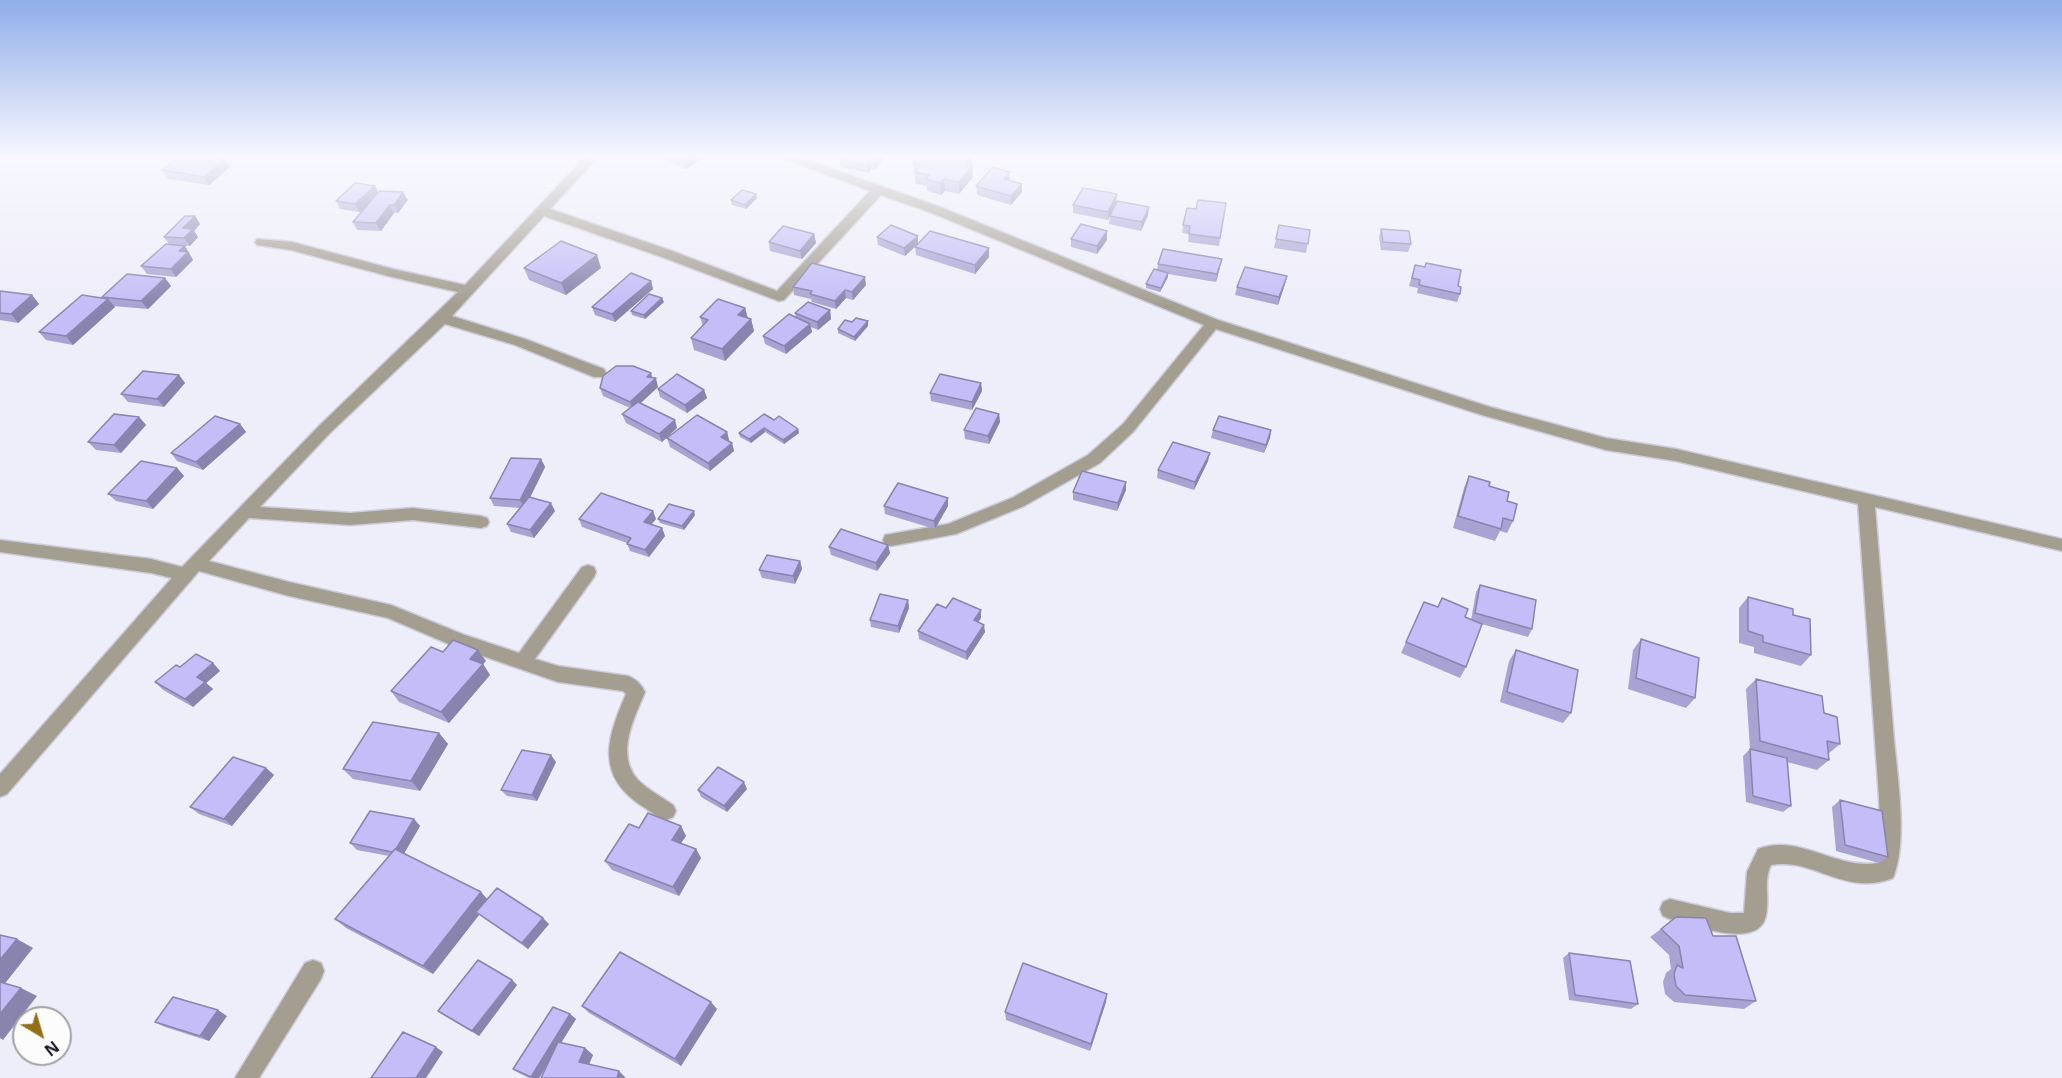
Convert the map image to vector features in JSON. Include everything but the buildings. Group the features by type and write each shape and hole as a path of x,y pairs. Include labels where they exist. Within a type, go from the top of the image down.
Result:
{"street":[{"path":"0,788 190,569 325,429 442,318 548,205"},
{"path":"543,211 667,254 779,297 864,205"},
{"path":"923,205 1214,323 1550,429 1606,444 1676,455 2062,545"},
{"path":"261,242 292,246 392,273 469,290"},
{"path":"442,318 520,342 599,373"},
{"path":"891,540 950,530 1018,502 1094,459 1128,428 1214,323"},
{"path":"1670,909 1749,924 1756,916 1757,872 1765,856 1777,852 1791,854 1849,874 1873,875 1886,871 1891,854 1889,797 1866,500"},
{"path":"246,512 350,519 413,514 482,522"},
{"path":"0,546 190,569 289,589 391,612 457,640 558,674 628,684 636,692 619,729 618,760 631,786 666,811"},
{"path":"523,662 588,572"},
{"path":"246,1078 313,971"}]}
